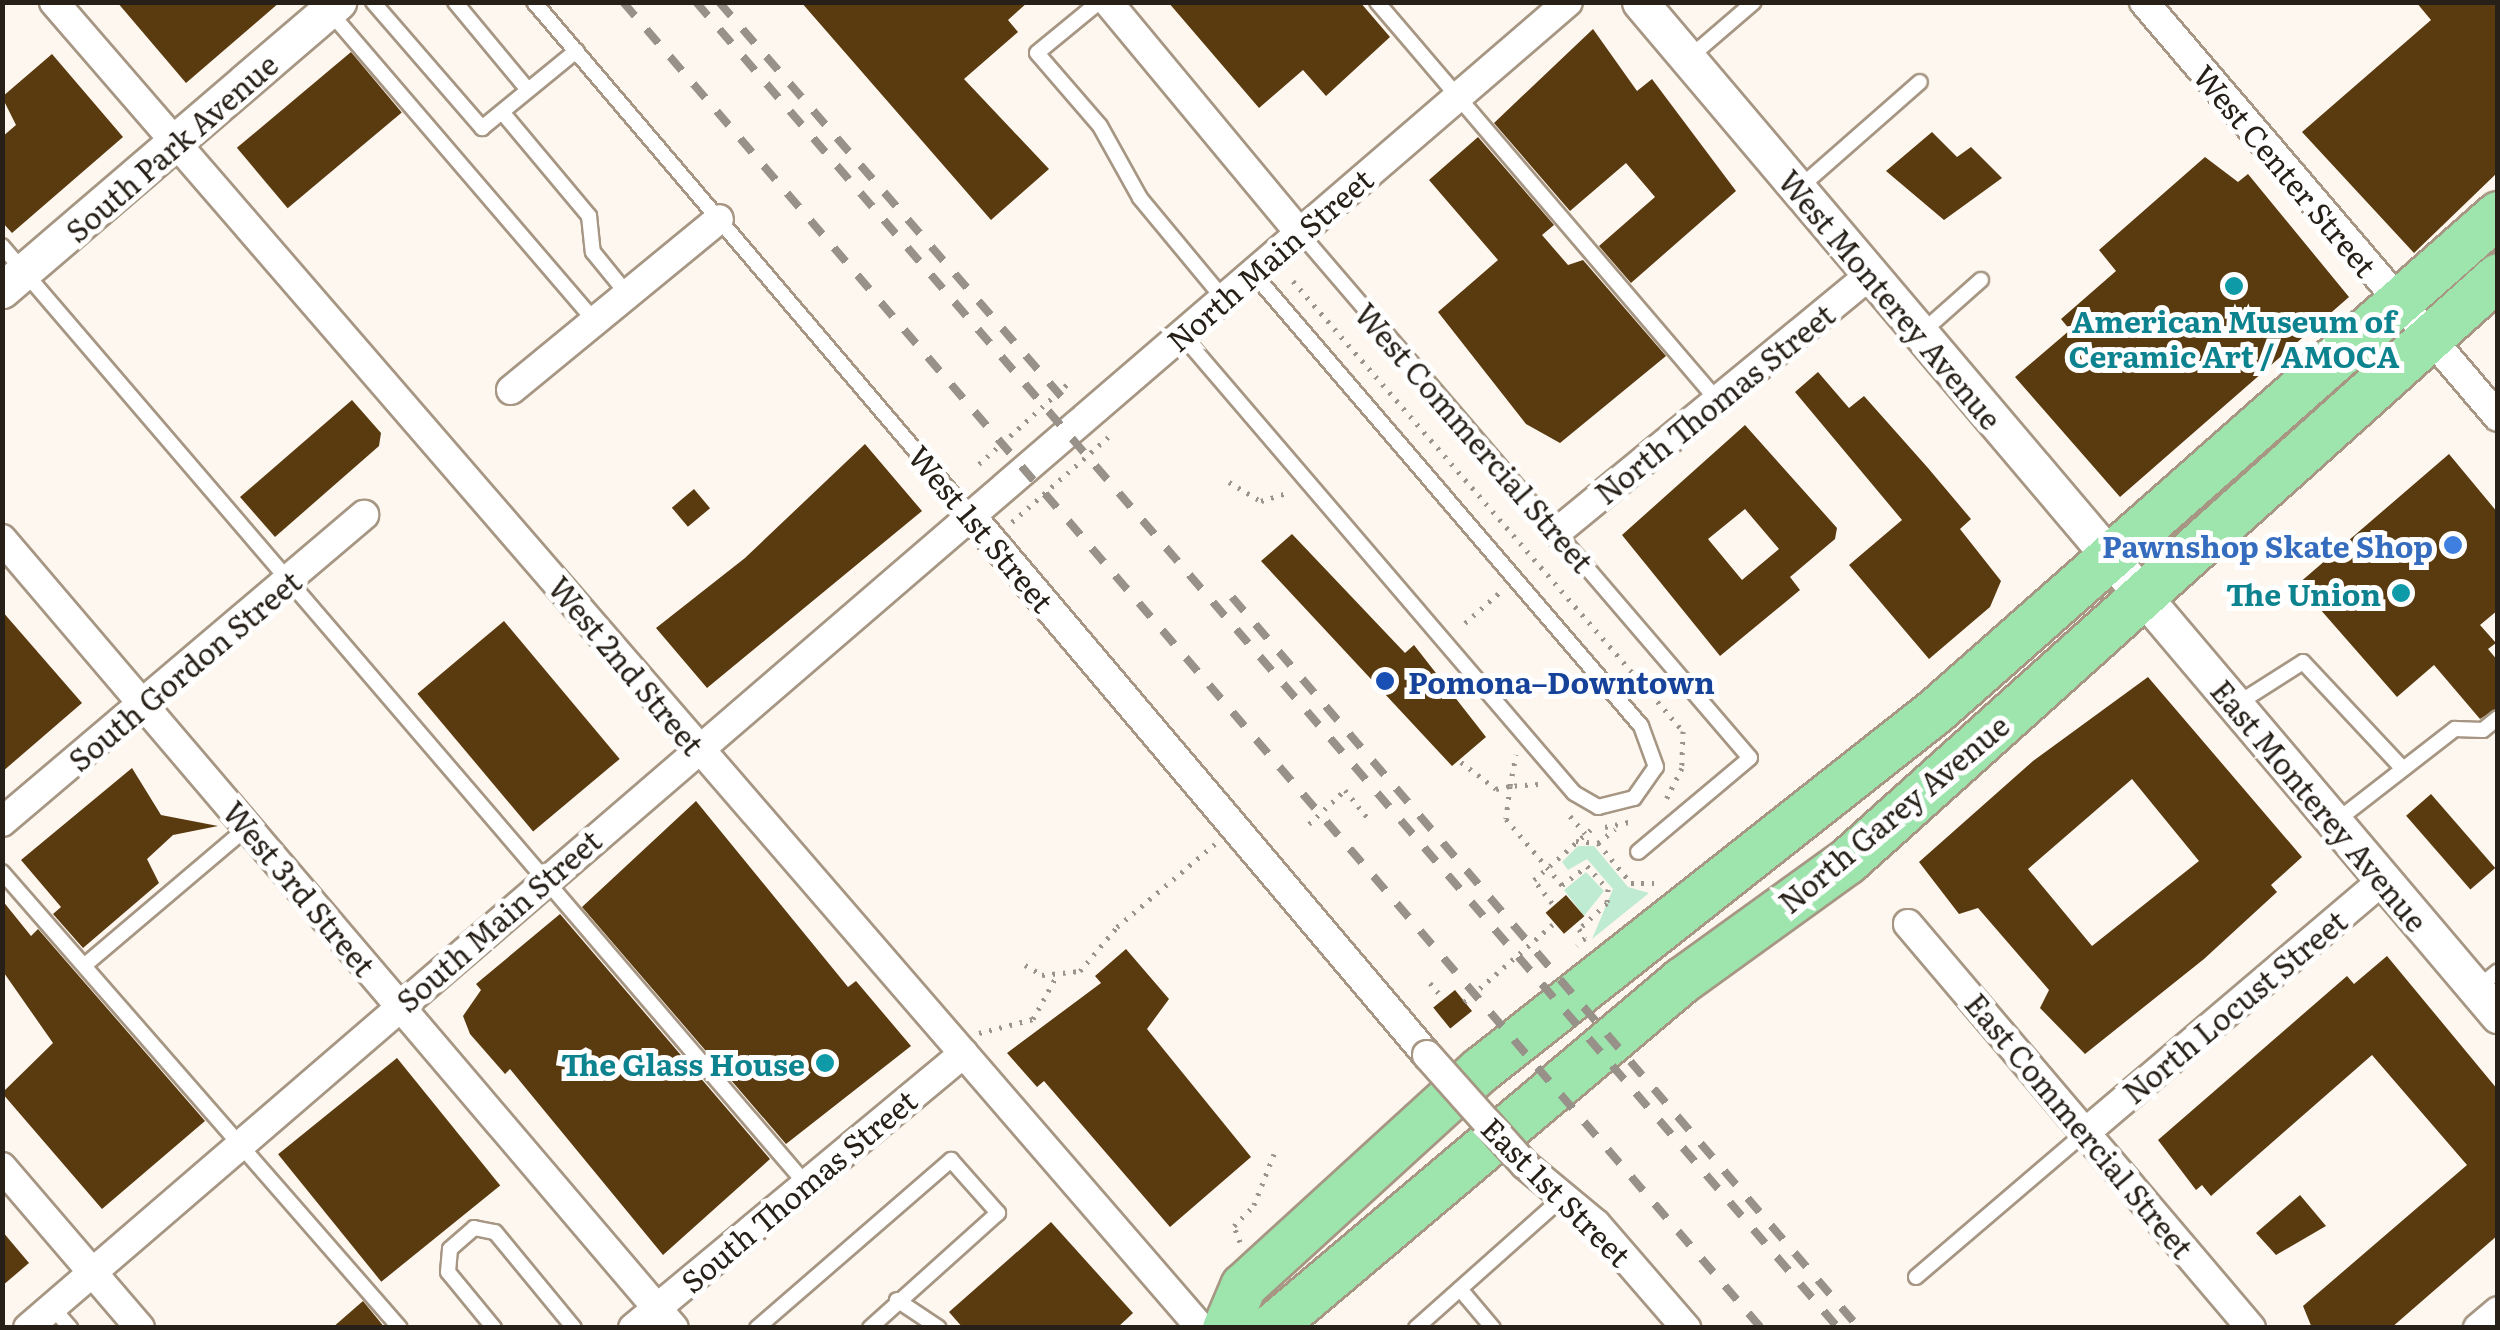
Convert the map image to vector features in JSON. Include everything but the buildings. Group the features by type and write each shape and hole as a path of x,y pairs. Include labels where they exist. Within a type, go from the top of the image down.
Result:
{"main road":[{"name":"North Garey Avenue","path":"1225,1328 1243,1286 1612,959 1935,711 2110,552 2498,214"},
{"name":"North Garey Avenue","path":"1270,1328 1682,980 1846,860 2498,276"}],"street":[{"name":"West 2nd Street","path":"54,2 697,748 972,1043 1201,1328"},
{"name":"West Commercial Street","path":"1108,2 1300,233"},
{"name":"North Main Street","path":"972,516 1568,2"},
{"name":"West Monterey Avenue","path":"1640,2 2143,594"},
{"name":"West Center Street","path":"2144,2 2498,417"},
{"name":"South Park Avenue","path":"10,270 176,145 330,5"},
{"path":"511,390 719,219"},
{"name":"North Thomas Street","path":"1558,532 1870,275"},
{"name":"South Gordon Street","path":"2,822 146,704 364,515"},
{"name":"South Main Street","path":"28,1328 61,1317 92,1272 697,748 972,516"},
{"name":"West 1st Street","path":"972,516 1427,1055"},
{"name":"West 3rd Street","path":"2,539 666,1317"},
{"name":"East Monterey Avenue","path":"2143,594 2382,881 2490,992"},
{"name":"North Locust Street","path":"2086,1132 2382,881"},
{"name":"East Commercial Street","path":"1908,924 2251,1328"},
{"name":"South Thomas Street","path":"634,1328 666,1317 806,1184 972,1043"},
{"name":"East 1st Street","path":"1427,1055 1525,1165 1561,1200 1596,1224 1686,1328"},
{"path":"2,1166 140,1328"},
{"path":"2478,1328 2498,1311"}],"lane":[{"path":"374,2 482,128 576,51"},
{"path":"454,2 528,90"},
{"name":"West 1st Street","path":"534,2 972,516"},
{"path":"1100,2 1038,53 1100,126 1140,198 1223,298"},
{"path":"1377,2 1717,400"},
{"path":"1688,59 1754,2"},
{"path":"330,5 595,321"},
{"path":"1798,190 1920,82"},
{"path":"502,112 589,216 593,252 628,295"},
{"name":"West Commercial Street","path":"1300,233 1750,758 1638,852"},
{"path":"10,270 291,579 806,1184"},
{"path":"1181,334 1574,793 1598,808 1642,791 1656,767 1640,726 1253,273"},
{"path":"1920,333 1980,280"},
{"path":"2236,705 2303,662 2402,770"},
{"path":"2334,823 2455,728 2483,730 2498,718"},
{"path":"85,965 248,826"},
{"path":"2,872 242,1142 400,1328"},
{"path":"1916,1277 2086,1132"},
{"path":"756,1328 951,1160 998,1213 870,1328"},
{"path":"1416,1328 1561,1200"},
{"path":"494,1328 448,1272 450,1248 474,1228 496,1232 574,1328"},
{"path":"1460,1289 1493,1328"},
{"path":"897,1300 939,1328"}],"path":[{"path":"979,464 1072,380"},
{"path":"1012,522 1114,434"},
{"path":"1229,482 1261,501 1297,487"},
{"path":"1465,623 1502,590"},
{"path":"1515,751 1506,818 1562,885 1587,866 1608,889 1608,903 1579,929 1586,938"},
{"path":"1460,762 1484,786 1545,788"},
{"path":"1310,824 1345,790 1369,820"},
{"path":"1558,803 1584,832"},
{"path":"1025,965 1056,976 1080,972 1118,926 1234,827"},
{"path":"1598,843 1617,827"},
{"path":"1576,841 1598,843 1631,883 1656,886"},
{"path":"1534,880 1552,904"},
{"path":"1464,1002 1553,924"},
{"path":"972,1043 1034,1019 1056,976"},
{"path":"1430,983 1444,999"},
{"path":"1241,1243 1234,1226 1254,1205 1274,1154"}],"green space":[{"path":"1578,846 1594,846 1628,887 1649,893 1592,939 1613,889 1587,859 1568,870 1562,862"},
{"path":"1586,872 1604,891 1584,916 1564,890"}],"railway":[{"path":"623,2 1761,1328"},
{"path":"696,2 1838,1328"},
{"path":"719,2 1073,410"},
{"path":"1232,597 1859,1328"}],"place":[{"name":"American Museum of Ceramic Art / AMOCA","path":"2234,286"},
{"name":"Pawnshop Skate Shop","path":"2453,545"},
{"name":"The Union","path":"2401,593"},
{"name":"Pomona–Downtown","path":"1385,681"},
{"name":"The Glass House","path":"825,1063"}]}
